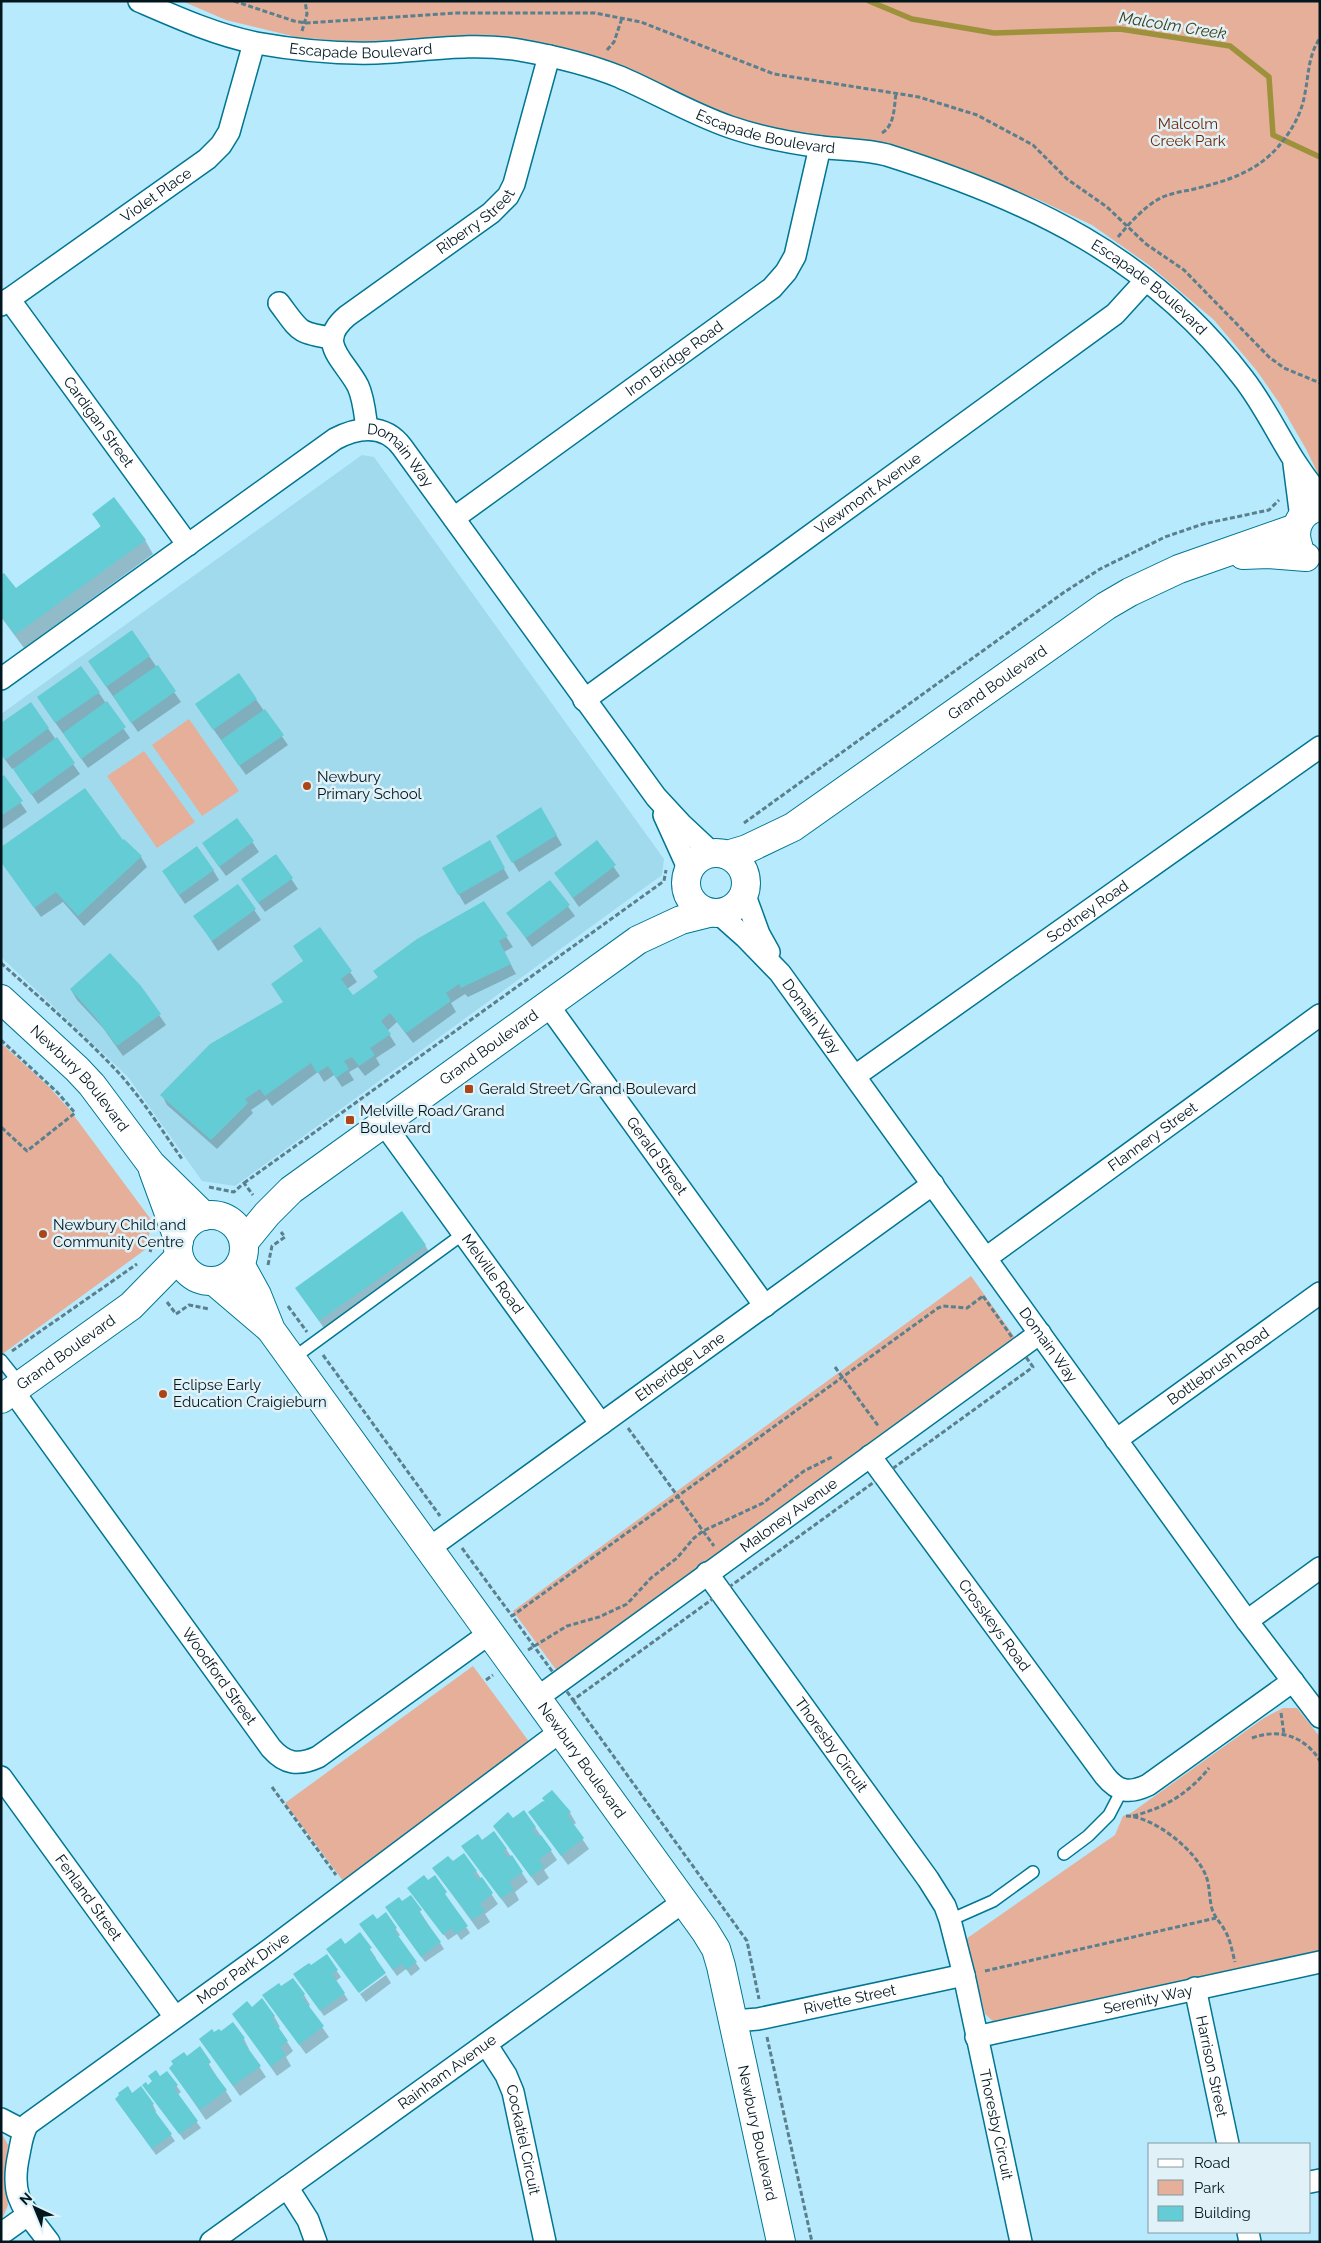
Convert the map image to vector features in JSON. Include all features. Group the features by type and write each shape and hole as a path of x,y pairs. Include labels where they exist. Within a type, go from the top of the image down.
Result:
{"street":[{"name":"Escapade Boulevard","path":"139,1 203,27 254,42 351,53 483,46 549,56 593,67 730,127 763,136 820,147 871,151 917,164 1036,212 1085,237 1146,280 1192,320 1228,358 1265,410 1294,461 1320,495"},
{"name":"Violet Place","path":"5,302 207,159 221,145 229,132 254,42"},
{"name":"Riberry Street","path":"332,338 334,330 347,316 491,213 508,196 518,173 549,56"},
{"name":"Iron Bridge Road","path":"454,518 772,288 786,272 795,256 820,147"},
{"name":"Viewmont Avenue","path":"584,700 1115,314 1146,280"},
{"name":"Cardigan Street","path":"5,302 188,545"},
{"path":"279,303 300,330 307,334 332,338 335,351 358,387 367,429"},
{"name":"Domain Way","path":"3,675 335,439 355,430 367,429 390,434 398,441 656,798 681,824 720,854"},
{"name":"Escapade Boulevard","path":"1294,461 1305,518"},
{"path":"1305,518 1297,544 1316,562"},
{"name":"Grand Boulevard","path":"720,854 747,849 793,827 1106,606 1155,580 1305,518"},
{"name":"Grand Boulevard","path":"1212,557 1268,554 1316,562"},
{"name":"Scotney Road","path":"854,1076 1320,747"},
{"name":"Domain Way","path":"656,798 685,868"},
{"name":"Grand Boulevard","path":"745,887 763,859 793,827"},
{"path":"720,854 740,865 745,887 734,907 713,913 695,906 687,892 685,868 703,856 720,854"},
{"name":"Grand Boulevard","path":"242,1253 267,1214 291,1190 638,940 674,902 685,868"},
{"name":"Domain Way","path":"745,887 759,934 780,973 1116,1440 1320,1717"},
{"name":"Domain Way","path":"713,913 745,937 780,973"},
{"name":"Grand Boulevard","path":"638,940 681,920 713,913"},
{"name":"Newbury Boulevard","path":"1,1000 88,1080 151,1164 216,1218"},
{"name":"Gerald Street","path":"548,1006 766,1306"},
{"name":"Flannery Street","path":"986,1258 1320,1015"},
{"name":"Melville Road","path":"384,1124 601,1424"},
{"name":"Newbury Boulevard","path":"151,1164 179,1249"},
{"name":"Etheridge Lane","path":"428,1549 933,1184"},
{"name":"Grand Boulevard","path":"216,1218 291,1190"},
{"path":"216,1218 241,1233 242,1253 233,1273 206,1279 190,1273 179,1249 188,1225 216,1218"},
{"name":"Grand Boulevard","path":"12,1392 131,1306 179,1249"},
{"name":"Newbury Boulevard","path":"242,1253 271,1330 716,1949 734,2021 780,2242"},
{"name":"Grand Boulevard","path":"131,1306 206,1279"},
{"name":"Newbury Boulevard","path":"206,1279 271,1330"},
{"name":"Bottlebrush Road","path":"1116,1440 1320,1293"},
{"name":"Maloney Avenue","path":"536,1698 870,1456 884,1433 1020,1348 1040,1332"},
{"name":"Woodford Street","path":"12,1392 271,1748 278,1756 288,1762 305,1763 318,1757 490,1633"},
{"name":"Crosskeys Road","path":"870,1456 1105,1776 1116,1788 1122,1790"},
{"path":"1247,1620 1320,1568"},
{"name":"Thoresby Circuit","path":"707,1573 932,1884 945,1906 964,1975 1021,2242"},
{"path":"1122,1790 1131,1791 1148,1784 1293,1681"},
{"name":"Moor Park Drive","path":"24,2131 40,2115 270,1950 332,1901 561,1732"},
{"name":"Fenland Street","path":"1,1777 175,2017"},
{"name":"Rainham Avenue","path":"212,2242 683,1902"},
{"name":"Serenity Way","path":"976,2037 1320,1962"},
{"name":"Rivette Street","path":"734,2021 758,2019 964,1975"},
{"name":"Harrison Street","path":"1195,1988 1228,2143"},
{"name":"Cockatiel Circuit","path":"486,2044 506,2075 513,2092 545,2242"},
{"path":"1,2119 24,2131 14,2180 20,2200 49,2242"},
{"path":"287,2187 308,2220 316,2242"},
{"path":"1,2234 29,2214"}],"lane":[{"path":"292,1359 463,1234"},
{"path":"5,1357 12,1392"},
{"path":"1064,1854 1088,1836 1109,1815 1122,1790"},
{"path":"950,1920 993,1901 1033,1872"}],"path":[{"path":"234,1 294,21 306,23 502,12 595,13 622,18 669,32 774,74 919,97 977,115 1024,139 1067,179 1107,207 1146,244 1184,270 1269,357 1284,368 1320,383"},
{"path":"306,1 308,14 306,23"},
{"path":"593,67 599,56 611,48 622,18"},
{"path":"1127,226 1157,200 1167,195 1230,180 1257,165 1277,147 1291,130 1305,94 1310,58 1320,38"},
{"path":"871,151 878,135 890,126 896,93"},
{"path":"743,823 1063,593 1100,569 1165,537 1211,522 1269,510"},
{"path":"244,1183 664,881 668,860 685,868"},
{"path":"1,963 71,1026 116,1070 184,1163"},
{"path":"1,1040 58,1093 75,1113 27,1151 1,1127"},
{"path":"5,1357 136,1264"},
{"path":"283,1299 314,1343 452,1532 512,1616 560,1681 573,1700 1033,1367 983,1296 967,1308 943,1306 512,1616"},
{"path":"1000,1336 1006,1330"},
{"path":"835,1367 884,1433"},
{"path":"884,1420 884,1433"},
{"path":"623,1421 724,1561"},
{"path":"871,1431 884,1433"},
{"path":"486,1680 534,1646 567,1626 599,1617 627,1604 651,1578 677,1558 694,1538 703,1531 763,1503 804,1471 837,1454"},
{"path":"1244,1740 1270,1733 1292,1736 1306,1743 1320,1761"},
{"path":"1122,1816 1132,1816 1164,1806 1194,1785 1210,1767"},
{"path":"272,1787 336,1875"},
{"path":"1132,1816 1163,1830 1191,1852 1206,1875 1216,1918 1225,1929 1229,1940 1237,1981"},
{"path":"985,1971 1216,1918"}],"shaded area":[{"name":"Newbury Primary School","path":"362,455 374,457 664,859 662,875 235,1186 202,1181 128,1077 1,957 1,714"}],"green space":[{"name":"Malcolm Creek Park","path":"182,1 1320,1 1320,478 1280,404 1257,371 1214,320 1149,265 1092,225 1037,199 885,145 788,132 731,119 609,61 552,45 492,35 353,42 296,37 226,20"},
{"path":"189,719 239,791 202,816 152,745"},
{"path":"144,751 195,822 157,848 107,776"},
{"path":"1,1043 49,1087 69,1109 152,1221 146,1249 1,1355"},
{"path":"971,1276 1016,1339 557,1671 513,1611"},
{"path":"473,1666 530,1743 343,1881 285,1803"},
{"path":"1283,1708 1297,1708 1320,1737 1320,1954 996,2024 985,2014 966,1939 1115,1835 1123,1816 1131,1813 1264,1718"},
{"path":"1,2132 8,2145 5,2176 8,2205 1,2222"}],"building":[{"path":"114,497 146,540 15,635 1,616 1,575 4,573 16,588 101,526 92,514"},
{"path":"132,630 150,656 106,687 88,661"},
{"path":"158,665 176,691 131,723 113,696"},
{"path":"81,666 100,692 55,723 37,697"},
{"path":"239,673 257,699 213,730 195,704"},
{"path":"107,701 126,727 81,759 63,733"},
{"path":"31,702 49,728 5,760 1,755 1,723"},
{"path":"265,709 284,735 239,766 221,740"},
{"path":"57,737 75,763 31,795 13,769"},
{"path":"4,775 23,801 1,816 1,777"},
{"path":"85,788 123,840 142,856 78,916 56,892 34,908 1,862 1,847"},
{"path":"541,807 557,835 512,863 496,836"},
{"path":"237,818 254,841 219,867 202,843"},
{"path":"490,840 505,868 458,895 442,868"},
{"path":"597,840 616,865 573,898 554,873"},
{"path":"197,846 214,870 179,895 162,871"},
{"path":"276,854 293,878 258,903 241,879"},
{"path":"550,880 570,905 526,938 506,913"},
{"path":"238,884 256,909 212,941 193,916"},
{"path":"484,901 508,936 499,941 511,964 461,988 459,984 446,993 451,1001 406,1033 390,1013 381,1021 391,1034 370,1048 375,1055 359,1066 352,1057 344,1061 349,1069 336,1078 328,1066 317,1073 311,1063 265,1096 260,1089 245,1099 248,1103 211,1140 160,1095 210,1044 283,1002 271,984 303,961 293,946 320,927 352,971 341,979 353,995 378,977 373,971 417,939"},
{"path":"110,953 141,986 161,1014 117,1046 70,989"},
{"path":"402,1211 426,1245 319,1321 295,1288"},
{"path":"552,1790 571,1812 567,1815 584,1838 561,1856 528,1812 543,1801 545,1802 542,1798"},
{"path":"524,1810 536,1827 532,1830 538,1837 541,1835 552,1850 539,1860 544,1867 531,1877 493,1826 508,1812 513,1818"},
{"path":"494,1831 507,1849 503,1851 508,1858 512,1855 523,1872 509,1882 514,1889 501,1899 461,1846 478,1834 482,1840"},
{"path":"464,1853 477,1871 473,1873 478,1880 482,1877 493,1893 480,1904 485,1911 472,1920 432,1868 448,1856 453,1861"},
{"path":"424,1875 428,1880 435,1875 447,1892 445,1894 468,1926 456,1934 452,1928 443,1935 407,1888"},
{"path":"411,1895 422,1910 419,1912 441,1942 421,1957 385,1907 399,1897 402,1901"},
{"path":"386,1912 397,1928 394,1930 417,1962 406,1970 402,1964 393,1970 359,1924 373,1914 377,1919"},
{"path":"360,1932 372,1948 369,1949 386,1973 359,1993 326,1949 341,1938 345,1944"},
{"path":"327,1954 338,1970 332,1974 345,1993 320,2011 293,1974"},
{"path":"293,1978 305,1994 302,1997 324,2026 299,2045 262,1995 279,1983 281,1986"},
{"path":"262,1998 275,2016 272,2018 288,2041 280,2047 286,2055 271,2067 232,2014 247,2001 252,2007"},
{"path":"233,2022 245,2038 242,2040 261,2066 233,2086 199,2039 212,2029 214,2032 219,2029 221,2031"},
{"path":"200,2046 211,2062 208,2065 227,2090 200,2110 169,2068 173,2064 171,2061 184,2052 187,2056"},
{"path":"156,2070 160,2076 167,2071 178,2085 174,2088 198,2121 179,2134 142,2085 146,2082 148,2085 152,2081 148,2076"},
{"path":"128,2086 132,2093 141,2086 154,2104 151,2106 172,2134 152,2149 115,2099 119,2095 118,2093"}],"waterway":[{"name":"Malcolm Creek","path":"869,1 912,19 994,33 1120,29 1230,46 1269,77 1273,135 1320,157"}],"place":[{"name":"Newbury Primary School","path":"307,786"},
{"name":"Gerald Street/Grand Boulevard","path":"469,1089"},
{"name":"Melville Road/Grand Boulevard","path":"350,1120"},
{"name":"Newbury Child and Community Centre","path":"43,1234"},
{"name":"Eclipse Early Education Craigieburn","path":"163,1394"}]}
